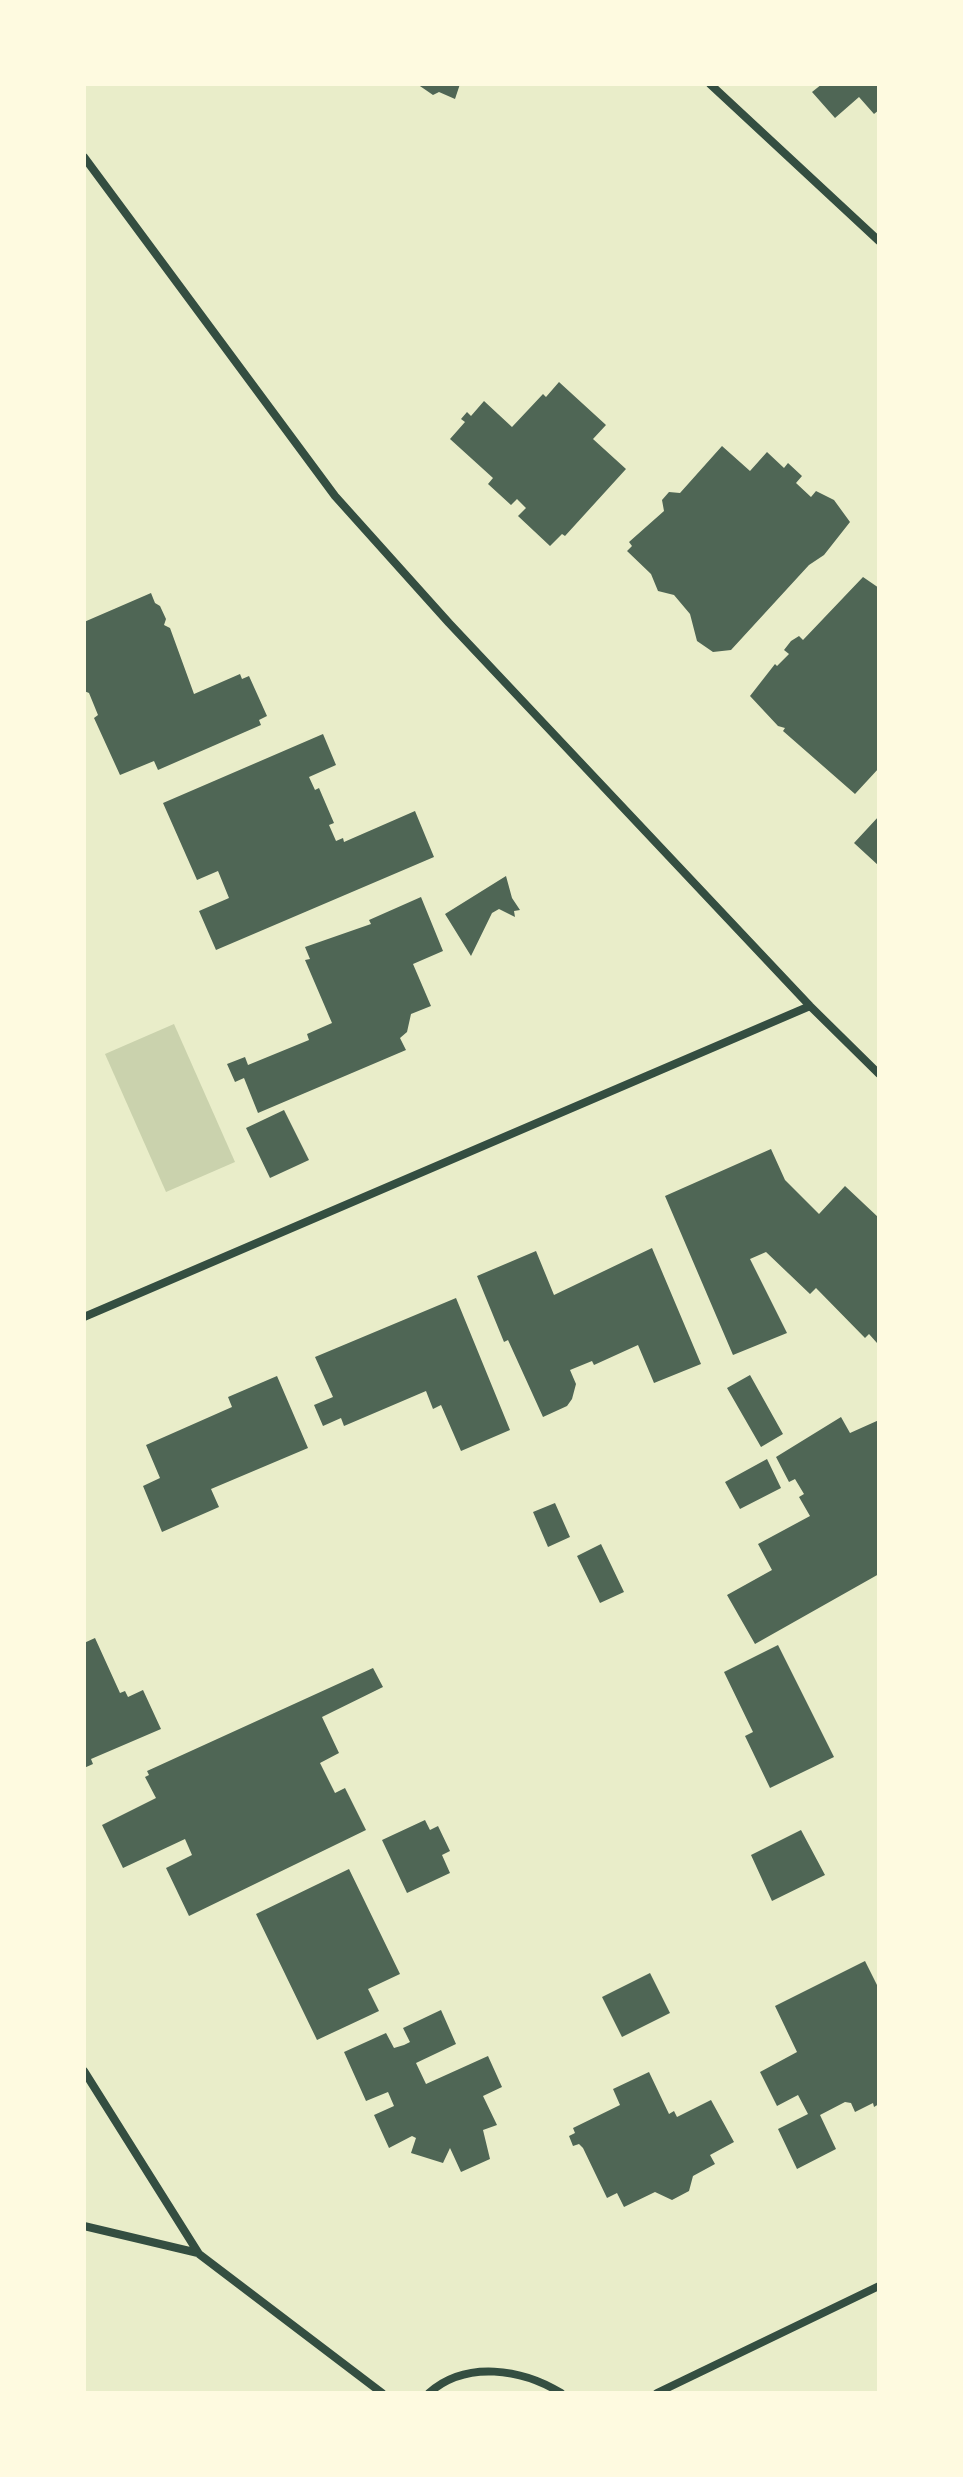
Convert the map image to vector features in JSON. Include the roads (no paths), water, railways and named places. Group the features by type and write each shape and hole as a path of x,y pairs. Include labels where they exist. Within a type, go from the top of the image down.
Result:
{"street":[{"path":"710,84 879,241"},
{"path":"84,157 335,496 460,635 810,1006 879,1074"},
{"path":"84,1317 810,1006"},
{"path":"84,2071 199,2254 382,2393"},
{"path":"84,2226 199,2254"},
{"path":"657,2393 879,2286"},
{"path":"429,2393 467,2374 503,2371 537,2378 561,2393"}]}
